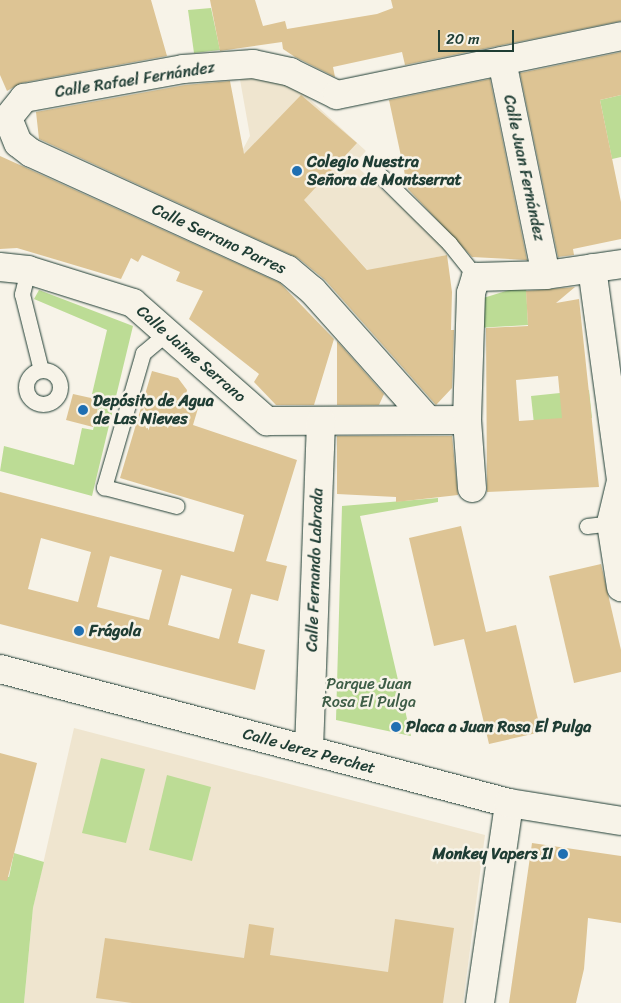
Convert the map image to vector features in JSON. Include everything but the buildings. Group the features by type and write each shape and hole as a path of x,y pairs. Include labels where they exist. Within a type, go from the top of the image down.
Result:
{"street":[{"name":"Calle Rafael Fernández","path":"8,118 24,98 183,69 253,64 290,72 337,95 621,36"},
{"name":"Calle Juan Fernández","path":"502,61 546,275"},
{"name":"Calle Serrano Parres","path":"8,118 18,143 31,153 288,270 313,291 428,420"},
{"path":"472,488 467,420 471,293 476,276 546,275 621,264"},
{"name":"Calle Jaime Serrano","path":"0,267 28,270 133,303 267,421 467,420"},
{"path":"592,268 621,481 599,525 621,587"},
{"name":"Calle Fernando Labrada","path":"309,750 321,421"},
{"name":"Calle Jerez Perchet","path":"0,669 509,803 621,821"},
{"path":"480,1003 509,803"}],"lane":[{"path":"376,171 449,242 476,276"},
{"path":"28,270 22,294 42,370"},
{"path":"168,332 142,354 104,487 177,506"}],"shaded area":[{"name":"Colegio Nuestra Señora de Montserrat","path":"239,74 278,76 303,93 366,151 354,164 441,243 447,255 379,268 372,275 328,227 227,179 250,136"},
{"path":"74,728 485,835 463,1003 24,1003 33,908"}],"green space":[{"path":"211,8 220,50 194,53 188,10"},
{"path":"621,95 621,157 612,159 600,100"},
{"path":"526,285 528,325 478,328 480,299"},
{"path":"39,290 133,326 92,496 0,471 4,446 74,465 82,428 93,430 101,397 92,394 107,330 34,299"},
{"path":"589,390 592,418 534,424 531,396"},
{"name":"Parque Juan Rosa El Pulga","path":"438,498 438,502 360,516 411,736 336,720 342,506"},
{"path":"101,758 145,769 126,843 82,833"},
{"path":"167,775 211,787 192,861 149,850"},
{"path":"14,853 44,862 33,908 24,1003 0,1003 0,875 9,877"}],"place":[{"name":"Colegio Nuestra Señora de Montserrat","path":"297,171"},
{"name":"Depósito de Agua de Las Nieves","path":"83,410"},
{"name":"Frágola","path":"79,631"},
{"name":"Placa a Juan Rosa El Pulga","path":"396,727"},
{"name":"Monkey Vapers II","path":"563,854"}]}
